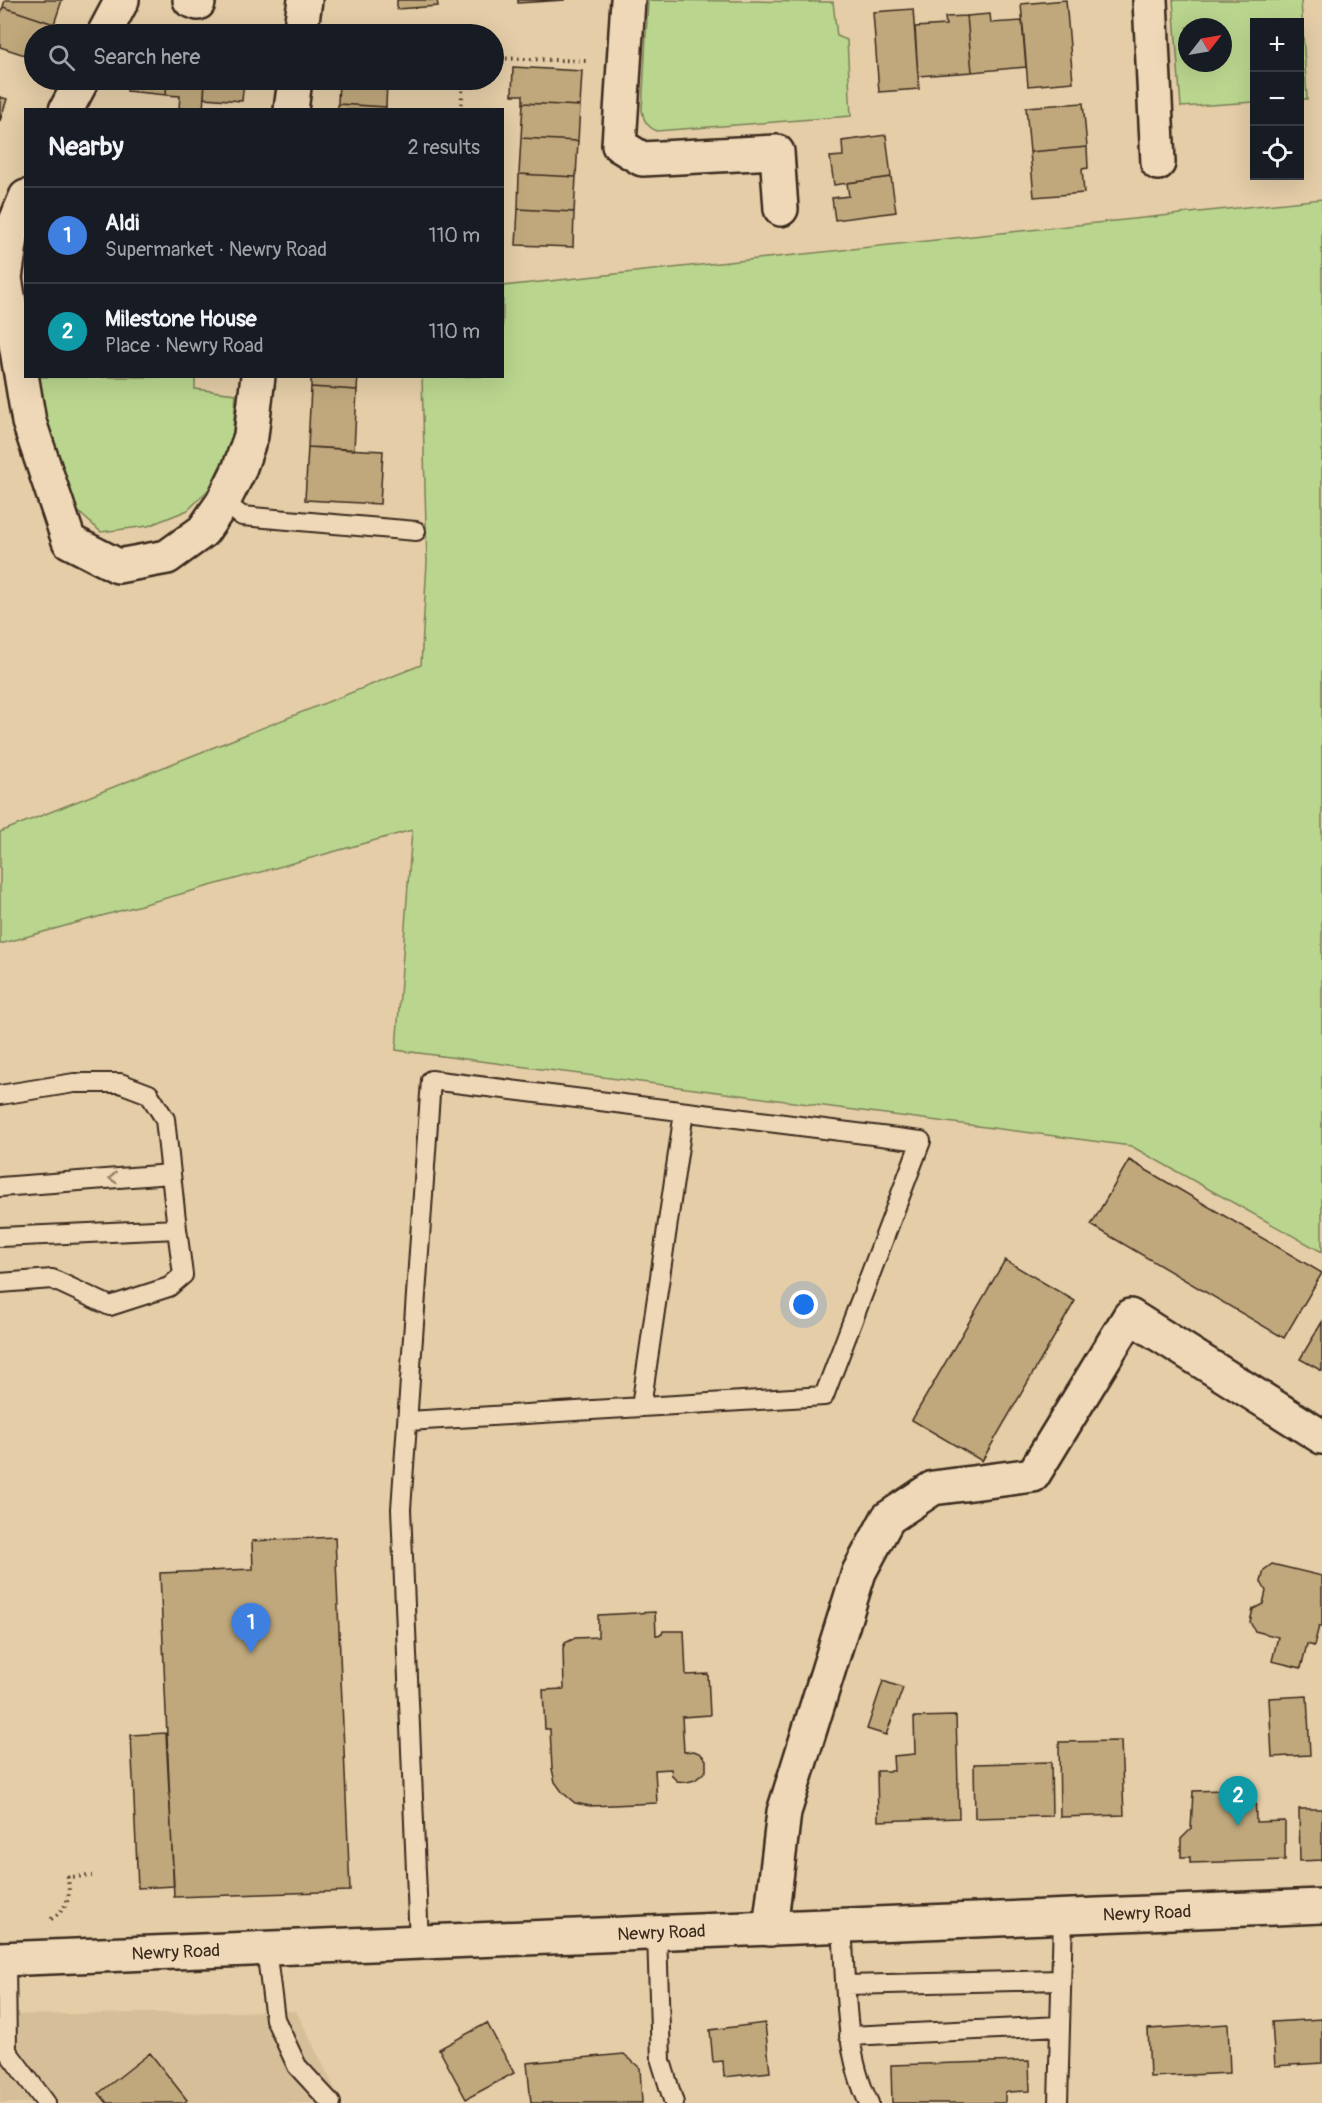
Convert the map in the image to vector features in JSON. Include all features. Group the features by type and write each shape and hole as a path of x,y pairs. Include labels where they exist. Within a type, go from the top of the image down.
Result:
{"street":[{"path":"109,24 122,0"},
{"path":"301,24 304,0"},
{"path":"628,0 619,145 642,159 777,152 781,209"},
{"path":"1150,0 1158,164"},
{"path":"67,108 77,90"},
{"path":"291,108 294,90"},
{"path":"24,202 12,231 5,278 29,422 69,541 118,566 167,557 203,531 223,502 239,470 251,435 258,378"},
{"path":"770,1929 784,1812 859,1572 888,1518 933,1488 1033,1474 1130,1316 1322,1437"},
{"name":"Newry Road","path":"3,1959 1322,1906"}],"lane":[{"path":"223,502 242,516 416,531"},
{"path":"408,1421 824,1396 921,1141 431,1080 401,1509 419,1943"},
{"path":"0,1095 74,1083 120,1083 149,1094 165,1119 183,1275 170,1287 110,1306 52,1279 0,1283"},
{"path":"641,1407 684,1112"},
{"path":"0,1187 171,1174"},
{"path":"0,1237 177,1229"},
{"path":"1058,2103 1063,1917"},
{"path":"842,1926 849,2036 868,2103"},
{"path":"657,1933 661,2061 674,2103"},
{"path":"266,1949 275,2019 297,2066 331,2103"},
{"path":"3,1959 7,2052 46,2103"},
{"path":"846,1985 1061,1980"},
{"path":"849,2036 1060,2026"}],"path":[{"path":"504,58 624,62"},
{"path":"461,108 462,90"},
{"path":"41,1920 51,1919 65,1908 69,1894 68,1877 92,1876"}],"shaded area":[{"path":"296,2011 342,2103 0,2103 0,2015"}],"green space":[{"path":"648,0 833,2 837,36 847,40 851,116 656,131 646,122 642,110"},
{"path":"1173,0 1301,0 1302,18 1250,18 1250,102 1181,107 1178,72 1232,72 1232,18 1178,18 1178,67"},
{"path":"1304,50 1307,99 1304,99"},
{"path":"1322,199 1322,1252 1131,1146 396,1050 412,830 0,944 0,832 421,665 427,562 422,378 504,378 504,286"},
{"path":"36,378 195,378 195,389 236,394 232,441 209,489 188,510 148,526 101,532 73,507 55,454"}],"building":[{"path":"5,0 62,0 54,24 3,7"},
{"path":"397,0 437,0 438,6 397,9"},
{"path":"518,0 565,0 518,3"},
{"path":"1066,0 1073,82 1028,86 1021,4"},
{"path":"3,7 54,24 24,24 24,55 0,47 0,15"},
{"path":"913,9 919,89 879,92 873,12"},
{"path":"990,14 991,23 1022,21 1026,67 972,72 967,16"},
{"path":"967,16 972,72 918,76 915,27 946,25 945,17"},
{"path":"513,67 582,71 580,106 523,103 523,95 512,95"},
{"path":"127,90 166,90 166,95"},
{"path":"166,90 204,90 203,108 179,108 180,96 166,95"},
{"path":"204,90 243,90 242,101 204,98"},
{"path":"339,90 387,90 386,107 338,104"},
{"path":"0,97 7,99 0,121"},
{"path":"523,103 580,106 578,141 521,138"},
{"path":"1083,103 1087,147 1030,152 1026,107"},
{"path":"338,104 386,107 386,108 338,108"},
{"path":"886,135 891,177 834,185 830,157 843,156 842,141"},
{"path":"521,138 578,141 576,177 519,174"},
{"path":"1087,147 1088,168 1082,169 1084,193 1034,197 1030,152"},
{"path":"519,174 576,177 574,212 518,209"},
{"path":"891,177 896,212 835,220 832,198 849,196 847,183"},
{"path":"518,209 574,212 573,247 516,245"},
{"path":"311,378 358,378 357,390 311,387"},
{"path":"311,387 357,390 354,450 308,447"},
{"path":"308,447 383,451 380,504 305,500"},
{"path":"1129,1160 1322,1273 1284,1338 1091,1225"},
{"path":"1005,1260 1075,1301 982,1461 912,1420"},
{"path":"1322,1322 1322,1371 1300,1359"},
{"path":"335,1537 350,1891 174,1897 160,1573 253,1569 252,1541"},
{"path":"1272,1564 1322,1576 1322,1627 1319,1626 1314,1646 1307,1644 1301,1668 1272,1661 1278,1637 1255,1631 1250,1622 1253,1609 1263,1604 1266,1591 1261,1582 1264,1570"},
{"path":"655,1612 656,1635 662,1634 663,1631 684,1631 686,1675 708,1674 710,1715 682,1717 684,1752 694,1751 701,1754 706,1760 706,1771 695,1780 687,1782 677,1781 672,1776 671,1769 655,1770 657,1803 590,1806 575,1803 555,1782 550,1729 545,1729 543,1690 564,1689 563,1648 565,1643 575,1638 598,1637 598,1615"},
{"path":"883,1681 903,1688 886,1735 867,1729"},
{"path":"1307,1696 1310,1755 1272,1757 1269,1698"},
{"path":"956,1716 959,1818 878,1821 877,1771 894,1771 893,1756 915,1754 914,1717"},
{"path":"166,1733 174,1886 138,1888 131,1735"},
{"path":"1121,1741 1124,1815 1060,1817 1059,1742"},
{"path":"1051,1762 1052,1816 975,1818 974,1764"},
{"path":"1255,1789 1256,1822 1285,1821 1285,1860 1190,1863 1190,1857 1181,1857 1181,1839 1191,1829 1193,1791"},
{"path":"1299,1809 1322,1809 1322,1860 1300,1861"},
{"path":"1322,2019 1322,2063 1275,2066 1272,2022"},
{"path":"487,2023 514,2073 466,2099 439,2049"},
{"path":"765,2023 770,2072 724,2077 723,2061 713,2062 710,2030"},
{"path":"1228,2024 1230,2073 1150,2077 1148,2029"},
{"path":"150,2053 187,2100 184,2103 107,2103 99,2093"},
{"path":"624,2054 640,2068 642,2103 531,2103 527,2063"},
{"path":"1029,2061 1030,2091 1005,2092 1005,2103 892,2103 891,2065"}],"place":[{"name":"Aldi","path":"251,1653"},
{"name":"Milestone House","path":"1238,1826"}]}
